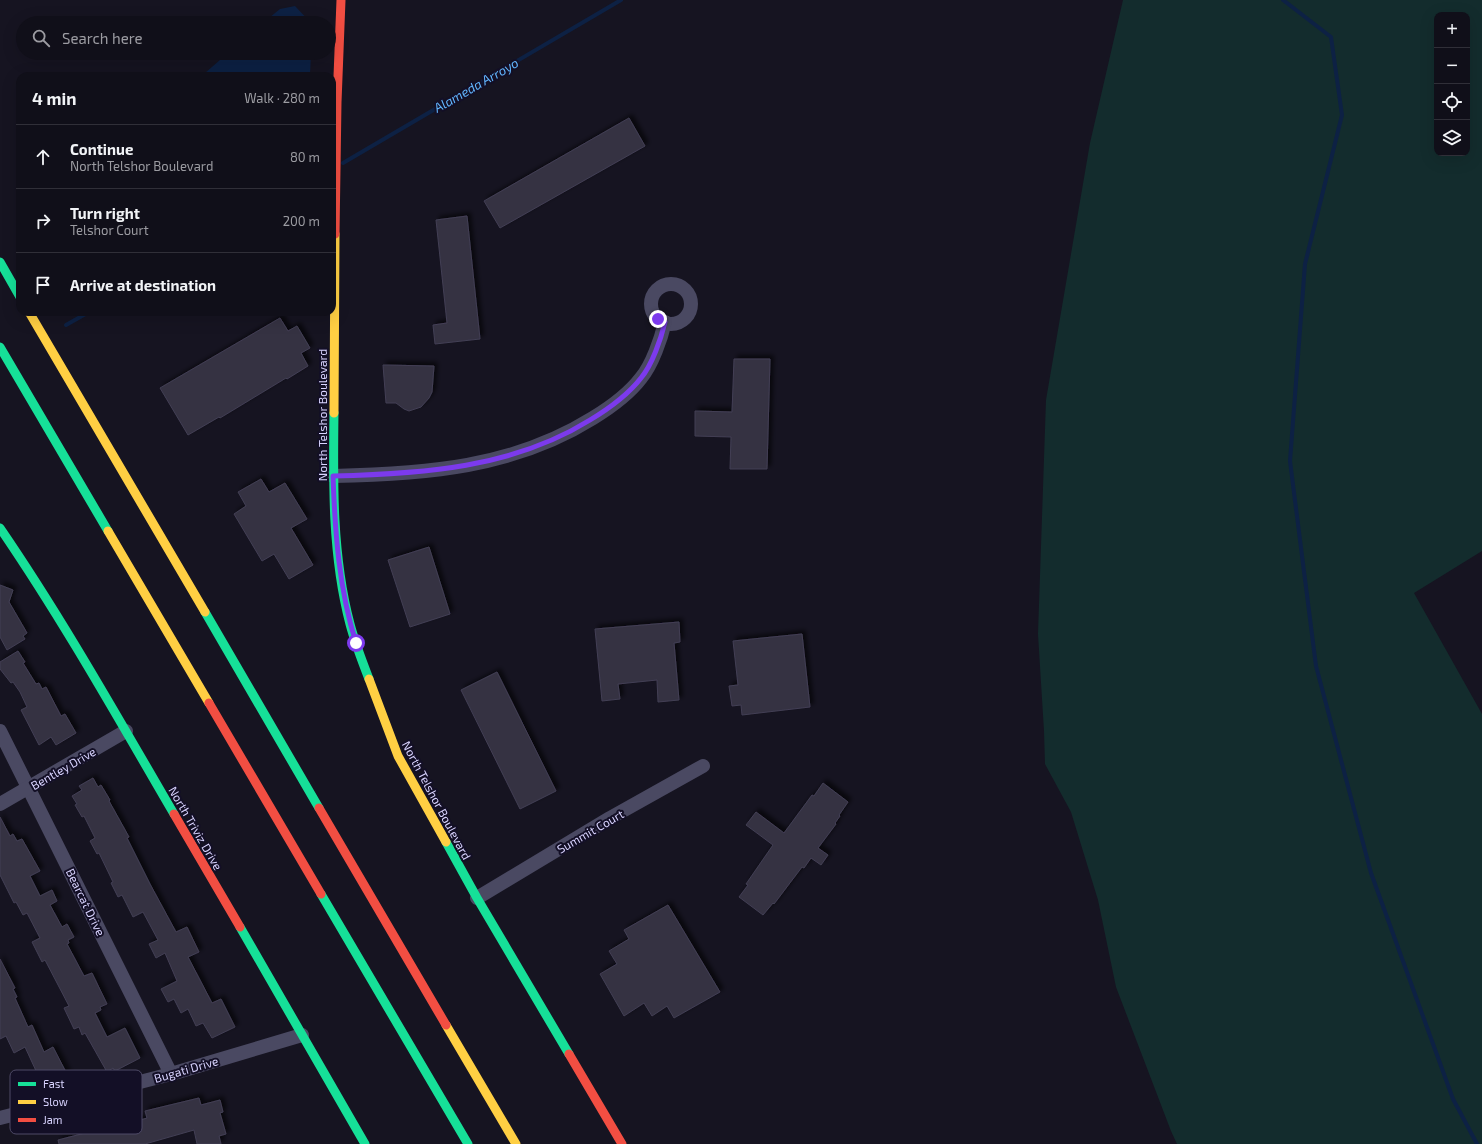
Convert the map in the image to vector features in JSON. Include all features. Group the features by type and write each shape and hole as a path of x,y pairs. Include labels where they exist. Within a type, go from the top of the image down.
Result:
{"main road":[{"name":"North Telshor Boulevard","path":"336,190 341,0"},
{"path":"0,262 16,290"},
{"path":"31,316 516,1144"},
{"name":"North Telshor Boulevard","path":"334,316 333,476 335,523 342,584 350,623 360,656 398,756 477,898 622,1144"},
{"path":"0,347 468,1144"},
{"name":"North Triviz Drive","path":"0,528 32,575 126,731 365,1144"}],"street":[{"path":"333,476 393,475 444,470 491,460 536,447 572,431 616,404 642,377 660,341 665,322"},
{"name":"Bearcat Drive","path":"0,731 171,1074"},
{"name":"Bentley Drive","path":"0,804 126,731"},
{"name":"Summit Court","path":"477,898 610,818 704,766"},
{"name":"Bugati Drive","path":"142,1081 171,1074 302,1035"}],"green space":[{"path":"1123,0 1482,0 1482,551 1414,593 1482,714 1482,1144 1177,1144 1116,987 1098,900 1071,812 1045,764 1038,634 1046,400 1090,143"}],"water":[{"path":"295,6 304,16 272,16 280,9"},
{"path":"220,60 311,60 310,72 206,72"}],"building":[{"path":"629,118 645,146 500,228 484,201"},
{"path":"467,216 480,339 435,344 433,325 447,323 436,220"},
{"path":"280,318 288,331 297,326 310,348 301,353 308,366 220,418 219,417 188,435 160,388"},
{"path":"734,359 770,359 767,469 730,469 731,437 695,436 695,411 732,412"},
{"path":"383,365 434,366 432,392 421,407 409,411 396,403 386,403"},
{"path":"261,479 269,492 285,483 307,519 291,528 313,565 289,579 274,554 262,561 234,514 246,506 238,492"},
{"path":"429,547 450,614 410,627 388,560"},
{"path":"0,585 13,590 9,602 27,633 23,636 25,639 7,650 0,637"},
{"path":"679,622 680,642 674,643 679,700 658,702 657,680 618,684 620,699 602,701 595,629"},
{"path":"802,634 810,707 742,715 741,705 732,706 729,686 738,685 733,641"},
{"path":"18,651 25,662 23,663 36,684 39,683 42,689 46,687 61,716 65,714 76,733 56,745 51,737 39,745 21,710 27,707 20,692 13,682 11,683 0,669 0,662"},
{"path":"497,672 556,791 520,809 461,690"},
{"path":"93,778 98,787 101,785 110,800 109,801 129,837 127,838 150,884 176,932 187,927 199,952 188,957 212,1003 221,999 235,1027 212,1038 203,1023 196,1026 188,1009 181,1013 174,999 168,1002 161,989 177,981 165,953 156,958 149,944 158,940 143,912 133,917 122,895 118,897 111,883 113,882 99,853 97,854 90,841 95,838 84,816 82,817 75,805 77,804 72,796 82,790 79,786"},
{"path":"823,783 848,802 839,815 840,816 835,823 836,824 818,848 828,855 821,865 811,858 804,868 802,867 774,904 773,903 763,915 739,897 748,885 746,884 773,845 746,825 756,812 784,833 812,795 814,796"},
{"path":"0,817 10,836 13,834 17,841 22,839 40,871 30,876 40,896 52,890 57,901 50,905 62,927 67,924 74,937 68,940 69,943 67,944 84,976 92,973 107,1004 100,1007 101,1010 95,1013 107,1037 125,1028 140,1058 117,1070 113,1068 106,1070 85,1033 82,1035 79,1027 74,1029 64,1008 69,1006 45,960 42,962 32,942 40,938 27,913 23,915 16,902 14,903 0,875"},
{"path":"668,905 720,992 674,1018 667,1006 652,1016 644,1003 624,1016 600,974 617,964 609,951 629,939 624,930"},
{"path":"0,959 15,988 13,989 17,997 15,998 28,1027 32,1025 44,1052 53,1047 65,1070 36,1070 25,1047 14,1053 6,1036 0,1039"},
{"path":"199,1098 201,1105 220,1100 223,1112 220,1113 226,1134 219,1136 221,1144 197,1144 194,1130 145,1144 59,1144 58,1140 81,1134 142,1134 142,1120 147,1118 145,1111"}],"waterway":[{"name":"Alameda Arroyo","path":"343,163 621,0"},
{"path":"1283,0 1331,37 1342,115 1305,264 1290,461 1316,666 1371,873 1453,1099 1477,1144"},
{"name":"Alameda Arroyo","path":"66,325 82,316"}],"traffic: fast":[{"path":"0,262 16,290"},
{"path":"0,347 108,531"},
{"path":"334,413 334,493 340,572 350,624 369,679"},
{"path":"0,528 68,634 174,814"},
{"path":"205,612 319,808"},
{"path":"446,842 477,898 569,1054"},
{"path":"321,894 468,1144"},
{"path":"240,927 365,1144"}],"traffic: slow":[{"path":"31,316 205,612"},
{"path":"334,413 335,316"},
{"path":"108,531 209,703"},
{"path":"369,679 398,756 446,842"},
{"path":"446,1025 516,1144"}],"traffic: jam":[{"path":"336,168 341,0"},
{"path":"209,703 321,894"},
{"path":"319,808 446,1025"},
{"path":"174,814 240,927"},
{"path":"569,1054 622,1144"}],"route":[{"path":"356,643 350,623 342,584 335,523 333,476 393,475 444,470 491,460 536,447 572,431 616,404 642,377 660,341 665,322 658,319"}]}
